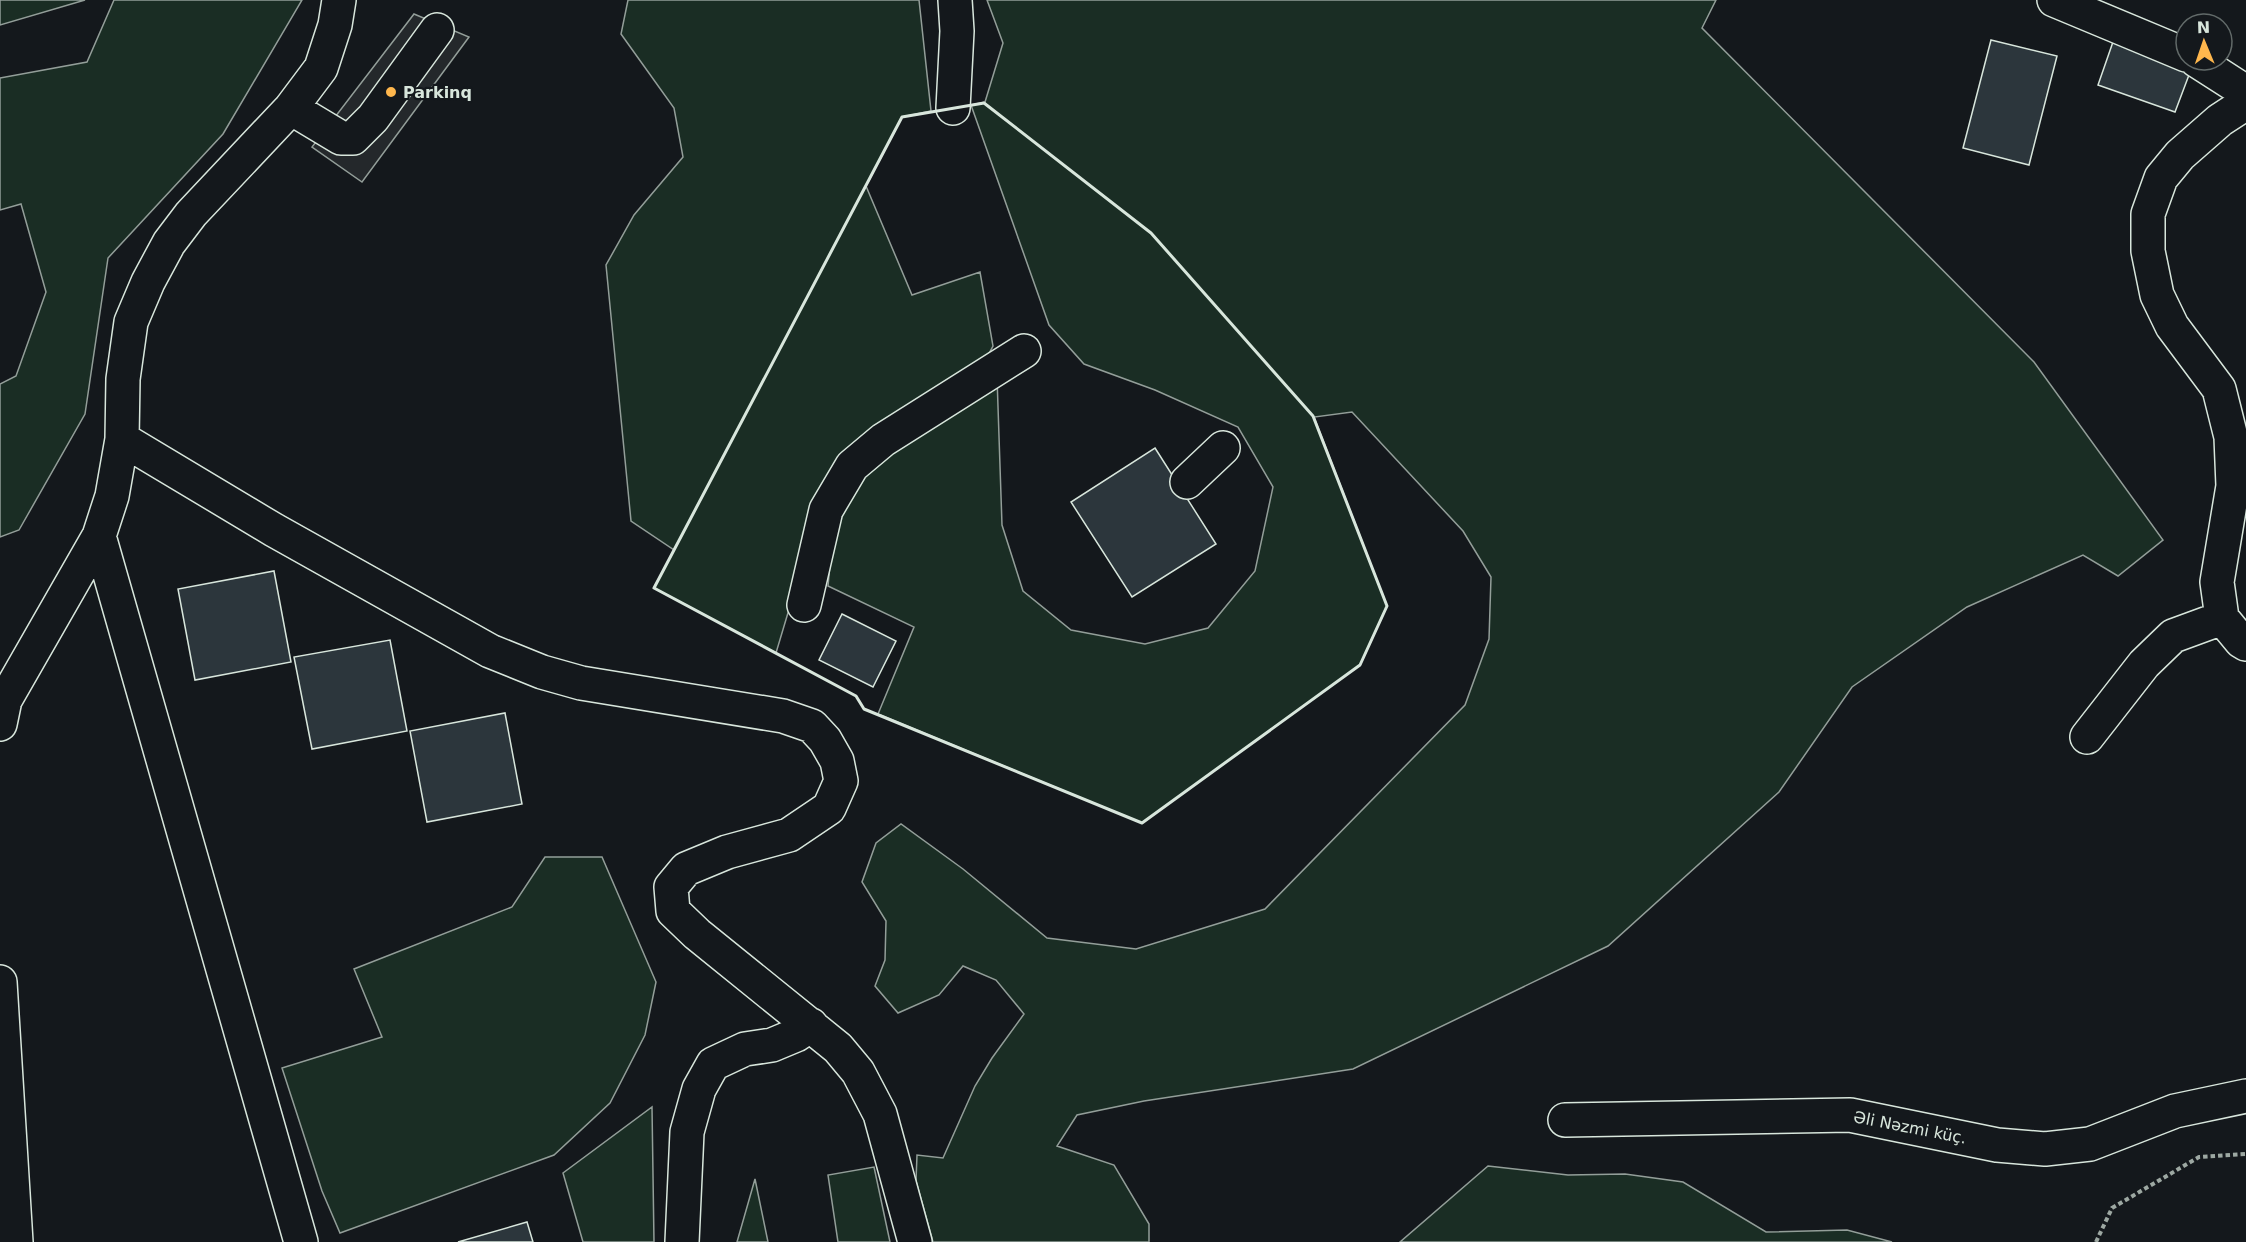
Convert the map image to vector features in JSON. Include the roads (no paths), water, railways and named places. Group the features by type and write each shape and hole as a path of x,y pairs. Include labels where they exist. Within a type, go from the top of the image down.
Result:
{"street":[{"path":"2,709 99,536 112,496 122,439 123,379 131,322 148,282 169,243 190,214 291,108 321,68 335,26 339,0"},
{"path":"952,108 957,31 955,0"},
{"path":"2054,0 2174,50"},
{"path":"291,108 341,138 353,138 374,117 437,30"},
{"path":"2215,72 2246,92"},
{"path":"2246,103 2220,120 2180,155 2161,178 2148,214 2148,251 2157,295 2172,326 2219,389 2231,437 2234,486 2217,582 2222,618 2246,644"},
{"path":"804,605 826,510 852,466 883,440 1023,351"},
{"path":"122,439 274,530 490,651 531,668 581,683 783,716 812,726 825,740 837,760 841,781 829,808 789,835 727,852 686,869 670,887 673,910 697,934 838,1048 858,1072 880,1114 915,1242"},
{"path":"1187,482 1223,448"},
{"path":"99,536 301,1242"},
{"path":"2087,737 2144,664 2173,636 2222,618"},
{"path":"0,982 16,1242"},
{"path":"681,1242 687,1132 699,1089 713,1064 745,1049 772,1046 811,1025"},
{"name":"Əli Nəzmi küç.","path":"1565,1120 1850,1115 1997,1145 2045,1149 2090,1144 2175,1112 2246,1096"}],"place":[{"name":"Parkinq","path":"391,92"}]}
